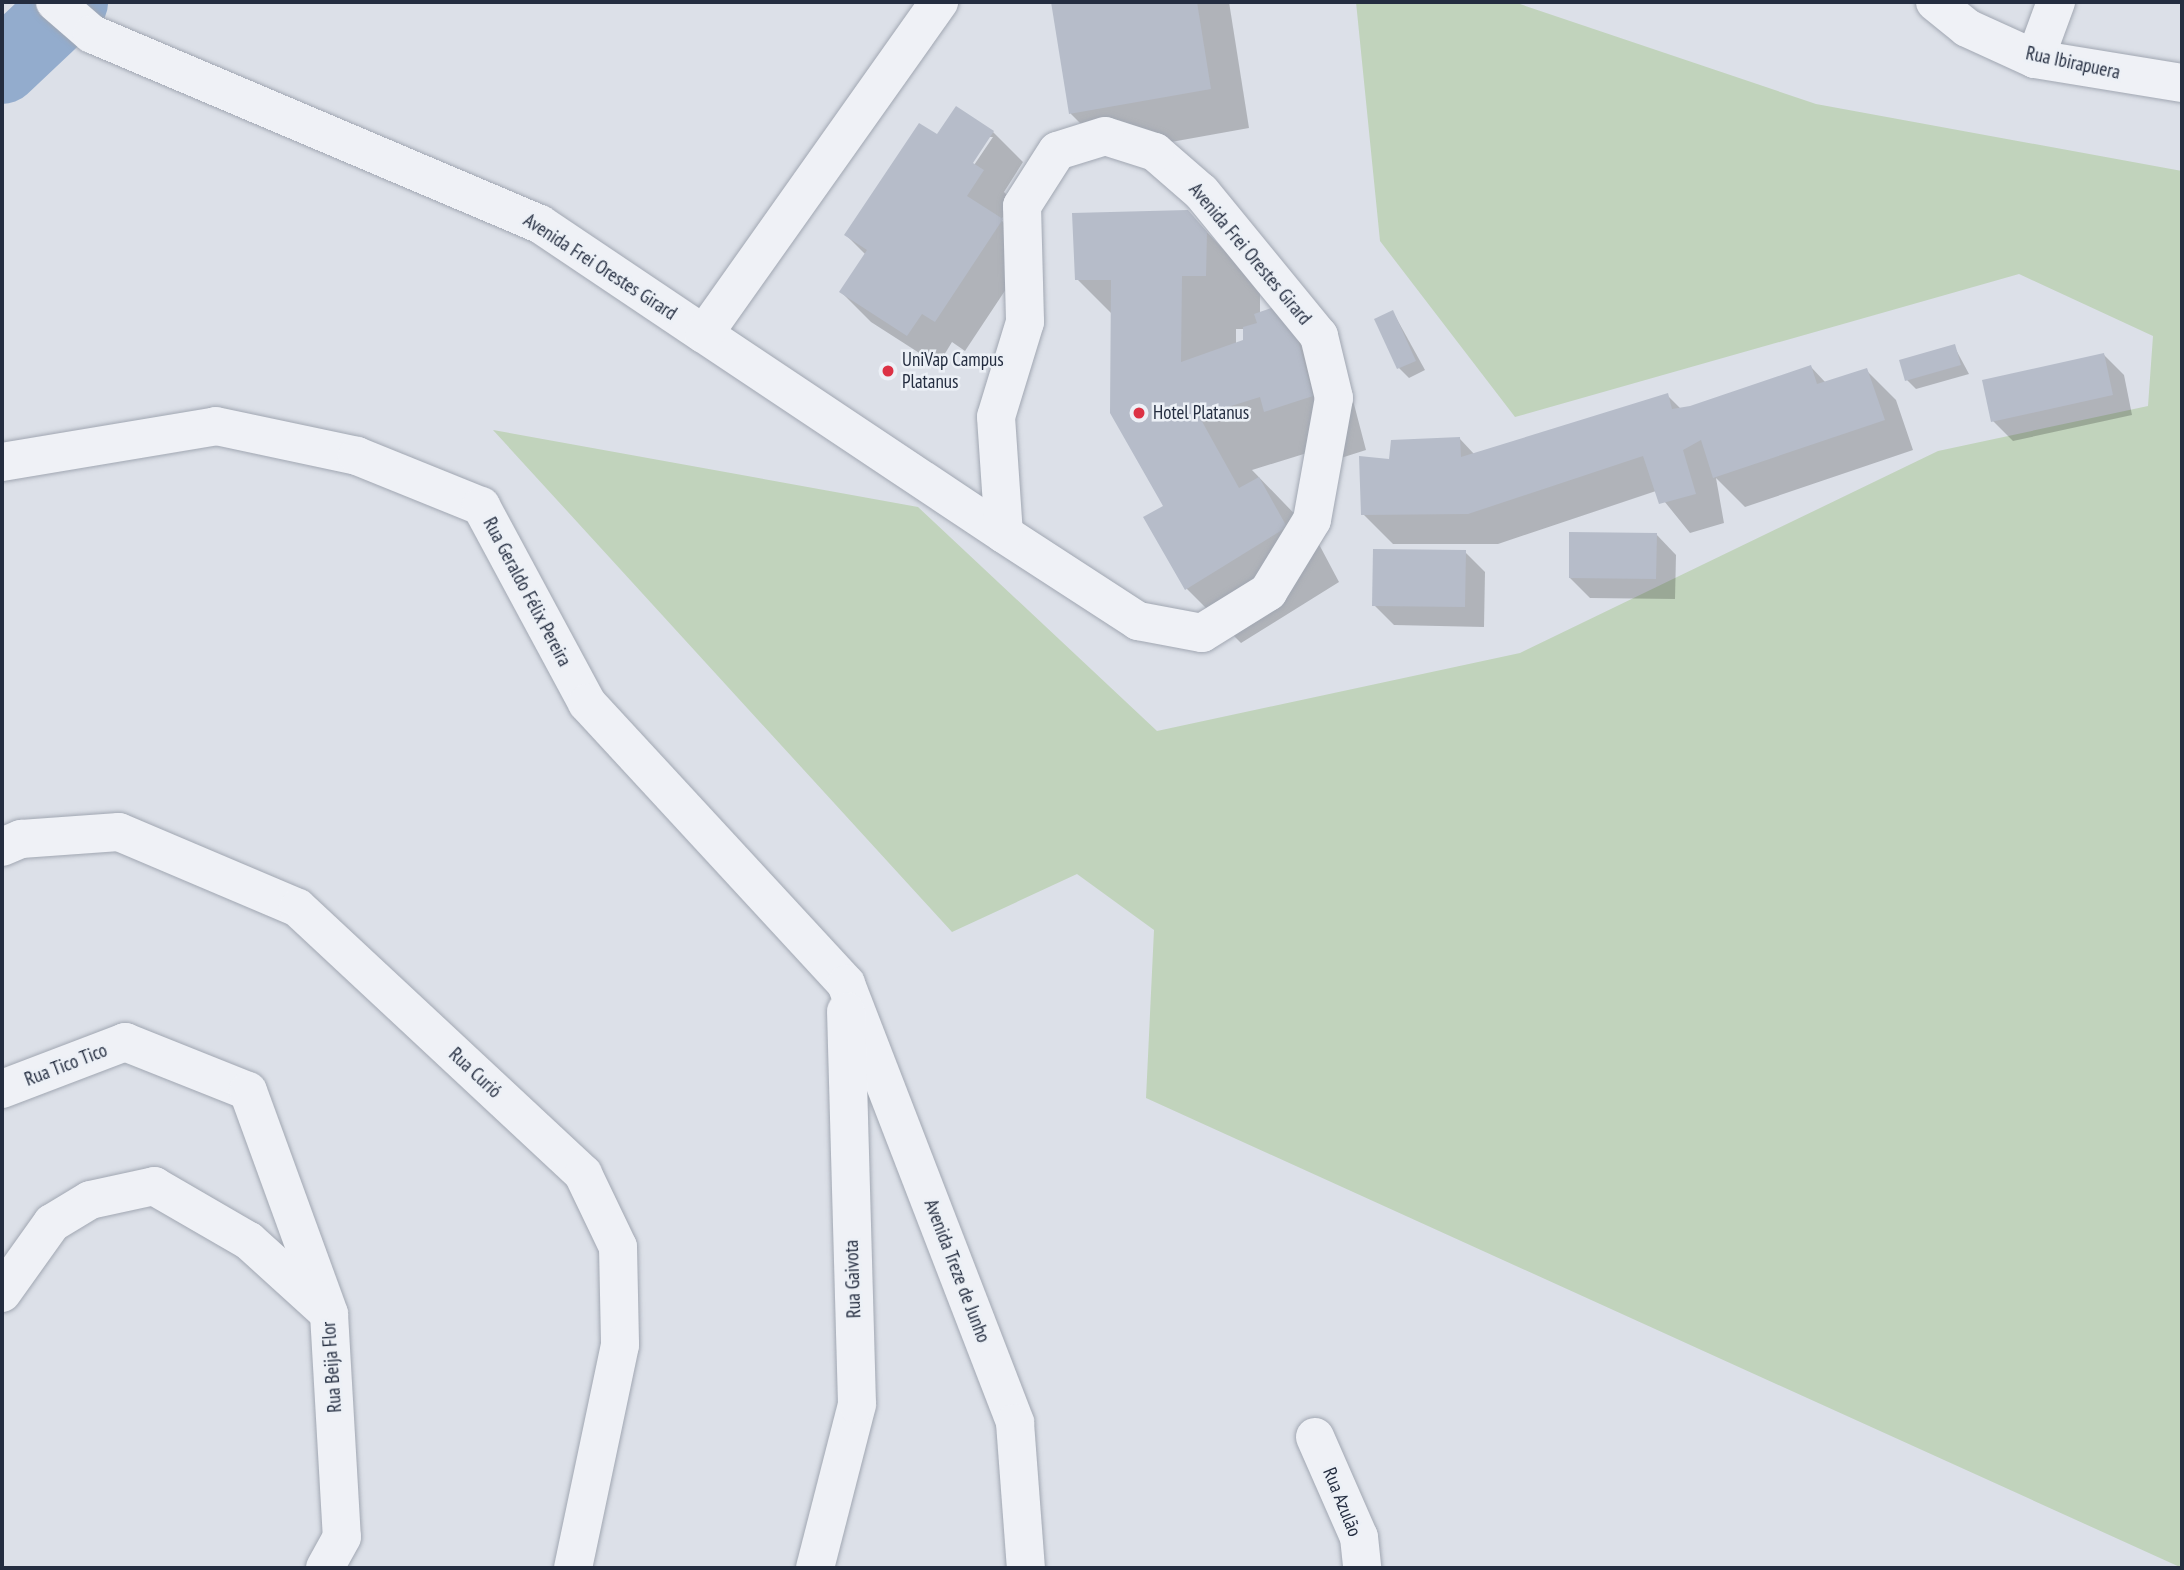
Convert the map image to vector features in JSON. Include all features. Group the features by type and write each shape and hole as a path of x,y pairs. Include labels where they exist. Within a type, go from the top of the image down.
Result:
{"street":[{"name":"Avenida Frei Orestes Girard","path":"55,2 92,34 540,224 1004,534 1138,621 1202,633 1268,592 1312,520 1334,398 1319,336 1201,192 1155,152 1105,136 1057,151 1022,206 1025,322 996,417 1004,534"},
{"path":"704,334 939,2"},
{"name":"Rua Ibirapuera","path":"1935,2 1966,28 2035,59 2182,83"},
{"path":"2035,59 2056,2"},
{"name":"Rua Geraldo Félix Pereira","path":"2,462 216,426 357,456 481,506 587,703 846,984"},
{"name":"Rua Curió","path":"2,847 21,838 119,832 298,908 583,1174 618,1247 620,1345 573,1568"},
{"name":"Rua Gaivota","path":"815,1568 857,1404 846,984"},
{"name":"Avenida Treze de Junho","path":"846,984 1015,1423 1026,1568"},
{"name":"Rua Tico Tico","path":"2,1089 125,1042 248,1091"},
{"name":"Rua Beija Flor","path":"248,1091 329,1314 342,1537 325,1568"},
{"path":"2,1293 52,1223 90,1200 154,1186 250,1241 329,1314"},
{"name":"Rua Azulão","path":"1315,1437 1359,1537 1362,1568"}],"green space":[{"path":"1356,2 1514,2 1816,104 2182,171 2182,1568 1146,1098 1154,930 1077,874 952,932 493,430 918,507 1157,731 1520,653 1938,451 2148,406 2153,336 2019,274 1515,417 1380,241"}],"building":[{"path":"1051,2 1197,2 1211,89 1069,114"},
{"path":"956,106 994,131 973,163 984,170 967,196 1003,219 935,322 922,314 907,336 839,292 867,250 844,235 919,123 937,134"},
{"path":"1188,210 1207,232 1206,276 1182,276 1181,362 1243,340 1243,327 1257,323 1254,314 1280,305 1290,310 1313,396 1264,412 1260,397 1199,416 1239,488 1259,477 1287,527 1185,590 1143,517 1163,506 1110,413 1111,280 1075,280 1072,213"},
{"path":"1393,310 1416,361 1397,369 1374,319"},
{"path":"1955,344 1961,365 1905,381 1899,360"},
{"path":"2104,353 2113,395 1991,422 1982,380"},
{"path":"1811,365 1817,384 1867,368 1885,420 1713,478 1701,440 1683,450 1696,494 1659,504 1643,456 1468,514 1361,515 1359,456 1389,459 1391,440 1460,437 1461,457 1668,393 1672,409 1690,406"},
{"path":"1569,532 1657,533 1656,579 1569,578"},
{"path":"1373,549 1466,550 1465,607 1372,606"}],"waterway":[{"path":"2,67 71,2"}],"place":[{"name":"UniVap Campus Platanus","path":"888,371"},
{"name":"Hotel Platanus","path":"1139,413"}]}
